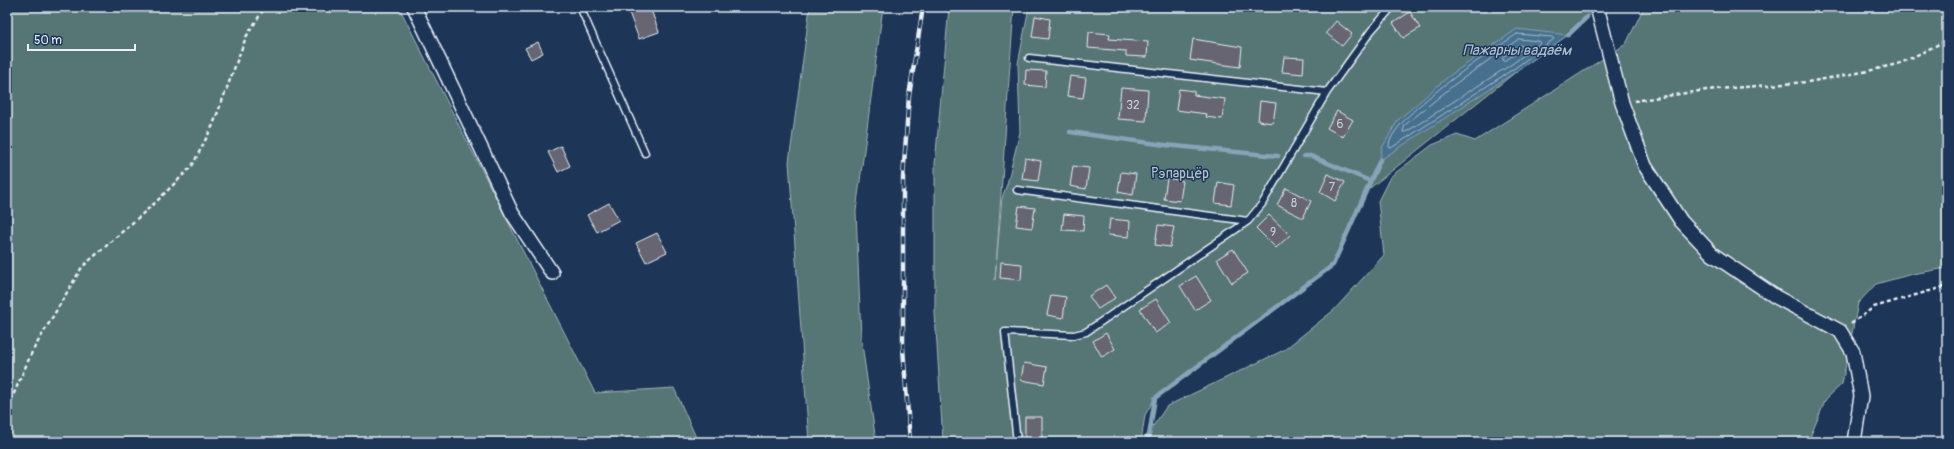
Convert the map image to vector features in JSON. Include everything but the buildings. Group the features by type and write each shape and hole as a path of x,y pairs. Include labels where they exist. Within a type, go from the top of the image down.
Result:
{"street":[{"path":"414,7 512,213 552,273"},
{"path":"1597,7 1622,103 1645,166 1681,222 1712,254 1776,297 1840,331 1853,352 1861,396 1854,442"}],"lane":[{"path":"580,7 645,153"},
{"path":"1017,442 1005,332 1074,335 1086,332 1248,220 1262,204 1327,92 1371,31 1392,7"},
{"path":"1029,58 1327,92"},
{"path":"1017,190 1248,220"}],"path":[{"path":"9,442 8,407 39,339 82,267 156,202 192,166 213,125 246,37 265,7"},
{"path":"1622,103 1706,90 1808,82 1868,71 1901,63 1947,40"},
{"path":"1840,331 1874,307 1947,286"}],"green space":[{"path":"7,7 399,7 595,393 674,388 698,442 7,442"},
{"path":"810,7 883,7 856,211 861,337 876,442 809,442 789,162"},
{"name":"Рэпарцёр","path":"949,7 1014,7 995,280 1002,198 1020,132 1018,64 1029,7 1598,7 1568,35 1517,71 1365,192 1333,265 1155,398 1145,415 1141,442 943,442 935,313 935,164"},
{"path":"1644,7 1947,7 1947,268 1912,274 1876,284 1858,303 1842,384 1826,399 1808,442 1142,442 1167,406 1284,350 1334,310 1384,255 1378,201 1390,177 1432,145 1457,135 1475,141 1626,44"}],"water":[{"name":"Пажарны вадаём","path":"1517,29 1568,35 1517,71 1380,160 1382,148 1398,120 1449,76"}],"waterway":[{"path":"1568,35 1587,17"},
{"path":"1070,132 1165,145 1278,156"},
{"path":"1304,156 1311,156 1370,181"},
{"path":"1148,442 1155,398 1333,265 1380,160"}],"railway":[{"path":"910,442 903,348 903,178 909,96 923,7"}]}
